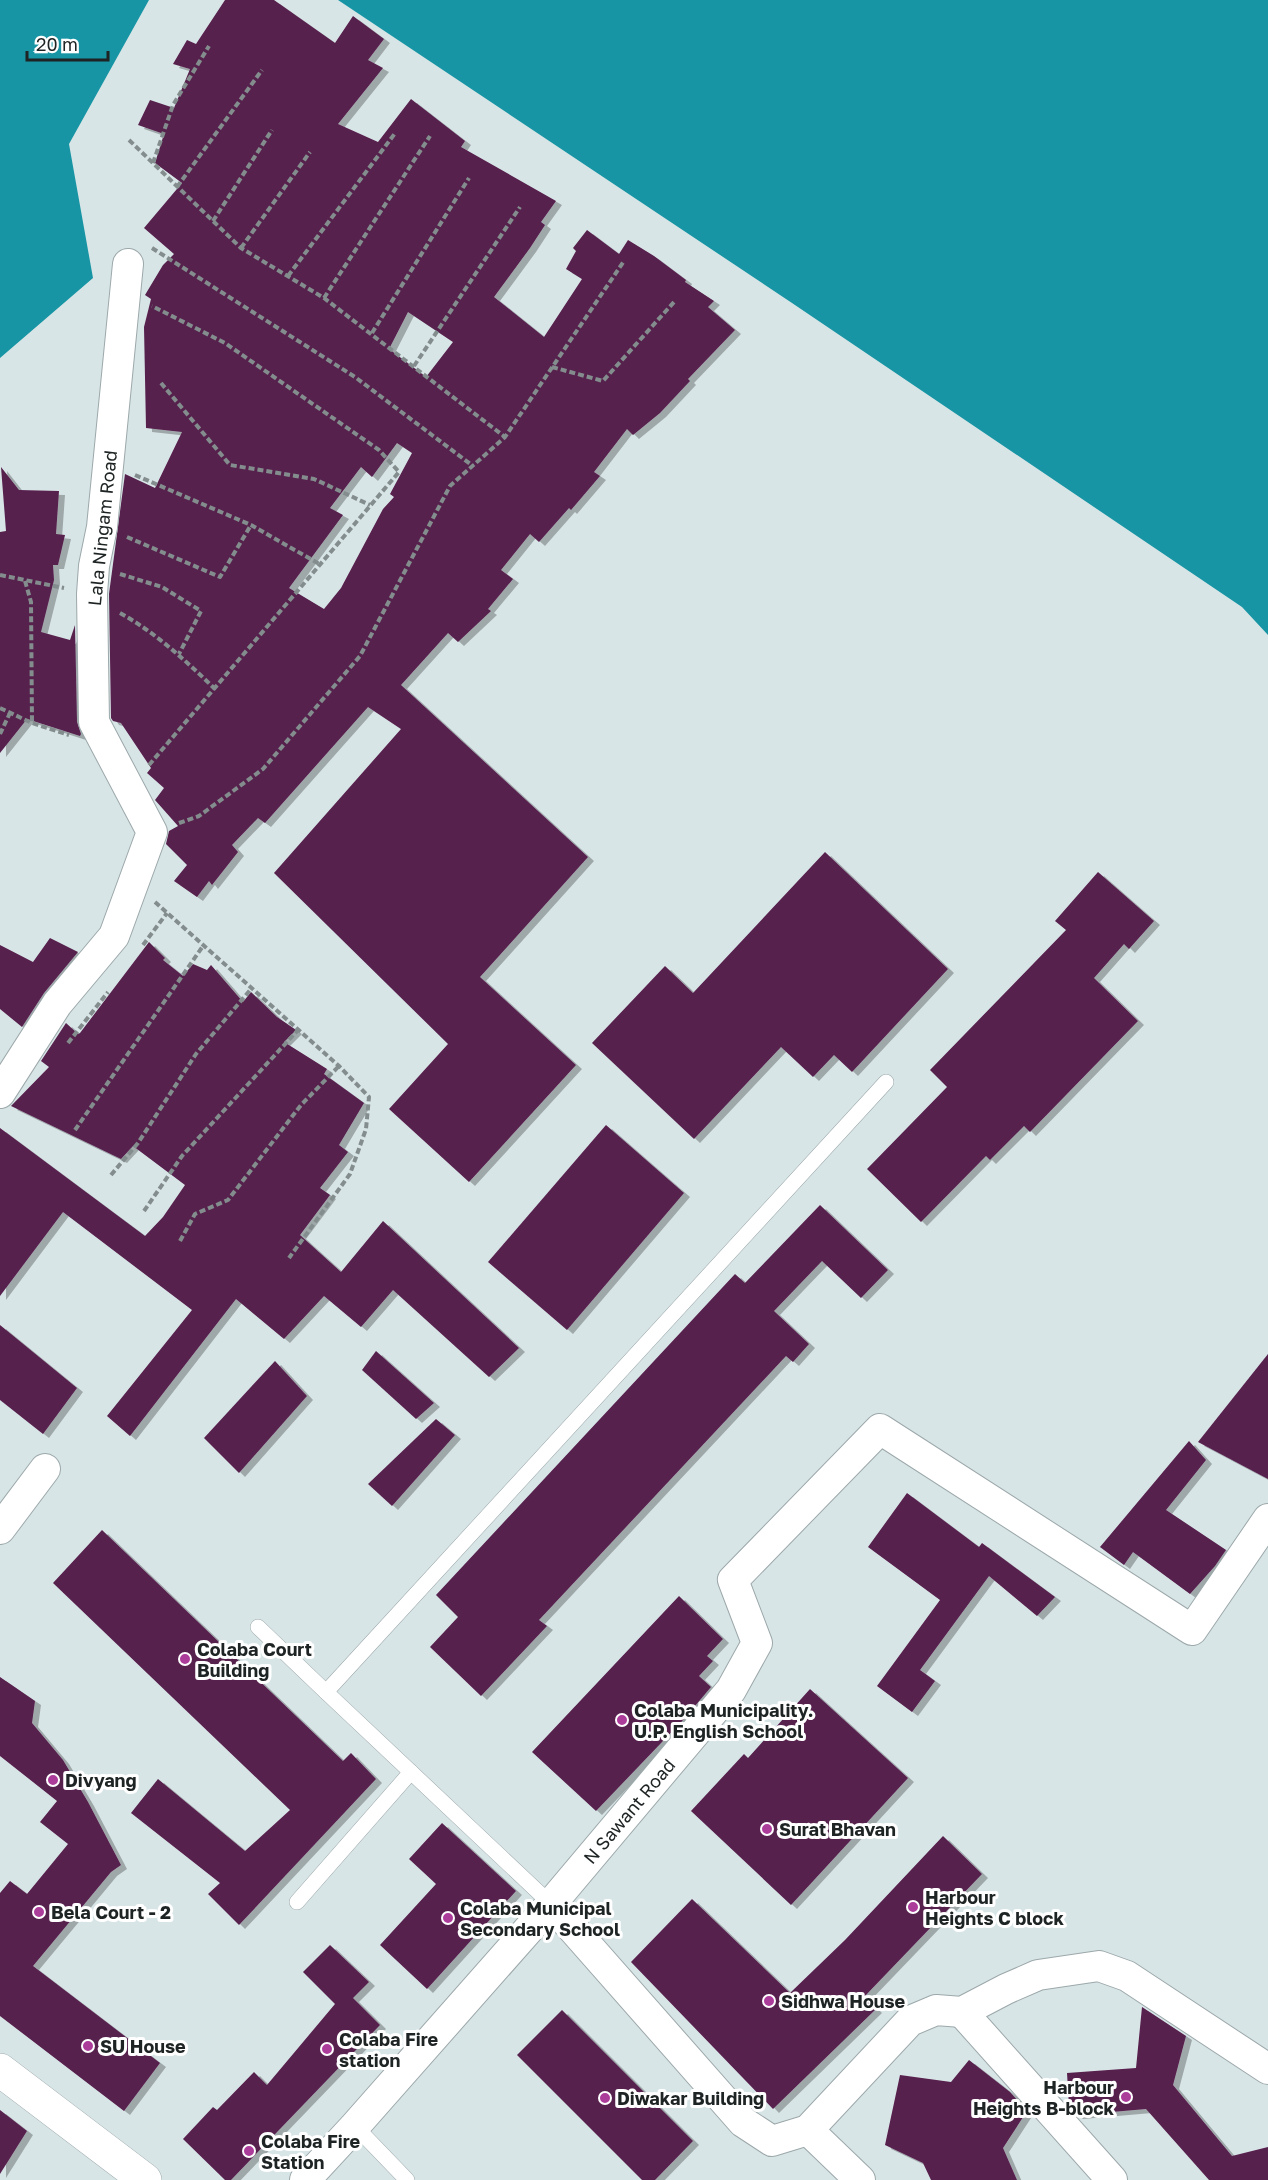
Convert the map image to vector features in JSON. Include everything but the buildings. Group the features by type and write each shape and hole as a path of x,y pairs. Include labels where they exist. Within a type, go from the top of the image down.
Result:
{"main road":[{"path":"0,2070 145,2180"}],"street":[{"name":"Lala Ningam Road","path":"140,256 93,590 94,722 153,832"},
{"path":"0,1093 57,1004 114,936 153,832"},
{"name":"N Sawant Road","path":"305,2180 356,2126 551,1904 731,1690 757,1643 733,1580 880,1428 1192,1630 1268,1519"},
{"path":"0,1529 45,1469"},
{"path":"551,1904 743,2122 772,2141 808,2130 910,2021 936,2010 962,2013 1038,1975 1099,1966 1127,1976 1268,2069"},
{"path":"962,2013 1111,2180"},
{"path":"808,2130 860,2180"}],"lane":[{"path":"326,1692 886,1082"},
{"path":"258,1627 551,1904"},
{"path":"297,1902 411,1772"},
{"path":"356,2126 407,2180"}],"path":[{"path":"153,163 173,105 209,46"},
{"path":"177,187 262,70"},
{"path":"213,221 272,130"},
{"path":"288,276 396,132"},
{"path":"324,297 430,136"},
{"path":"129,140 241,248 324,297 505,437"},
{"path":"241,248 310,152"},
{"path":"372,333 469,178"},
{"path":"414,366 520,207"},
{"path":"140,256 355,377 472,466"},
{"path":"153,832 198,816 263,770 360,656 450,486 505,437 624,261"},
{"path":"552,367 603,381 674,302"},
{"path":"129,788 399,472 379,450 225,343 148,304"},
{"path":"161,383 230,465 314,479 371,506"},
{"path":"109,465 251,525 321,565"},
{"path":"102,527 220,577 251,525"},
{"path":"0,574 25,581 93,590 162,587 201,611 179,654"},
{"path":"25,581 31,602 32,723"},
{"path":"93,590 120,614 154,634 179,654 215,689"},
{"path":"0,708 32,723 107,747"},
{"path":"0,734 10,713"},
{"path":"134,883 339,1066 369,1096 366,1129 350,1174 289,1258"},
{"path":"75,1130 204,946"},
{"path":"111,1175 138,1143 196,1054 251,988"},
{"path":"144,1211 182,1156 298,1030"},
{"path":"180,1241 195,1214 228,1200 301,1105 339,1066"}],"water":[{"path":"0,0 149,0 69,144 93,278 0,358"},
{"path":"338,0 1268,0 1268,635 1242,607"}],"place":[{"name":"Colaba Court Building","path":"185,1659"},
{"name":"Colaba Municipality. U.P. English School","path":"622,1720"},
{"name":"Divyang","path":"53,1780"},
{"name":"Surat Bhavan","path":"767,1829"},
{"name":"Harbour Heights C block","path":"913,1907"},
{"name":"Bela Court - 2","path":"39,1912"},
{"name":"Colaba Municipal Secondary School","path":"448,1918"},
{"name":"Sidhwa House","path":"769,2001"},
{"name":"SU House","path":"88,2046"},
{"name":"Colaba Fire station","path":"327,2049"},
{"name":"Harbour Heights B-block","path":"1126,2097"},
{"name":"Diwakar Building","path":"605,2098"},
{"name":"Colaba Fire Station","path":"249,2151"}]}
